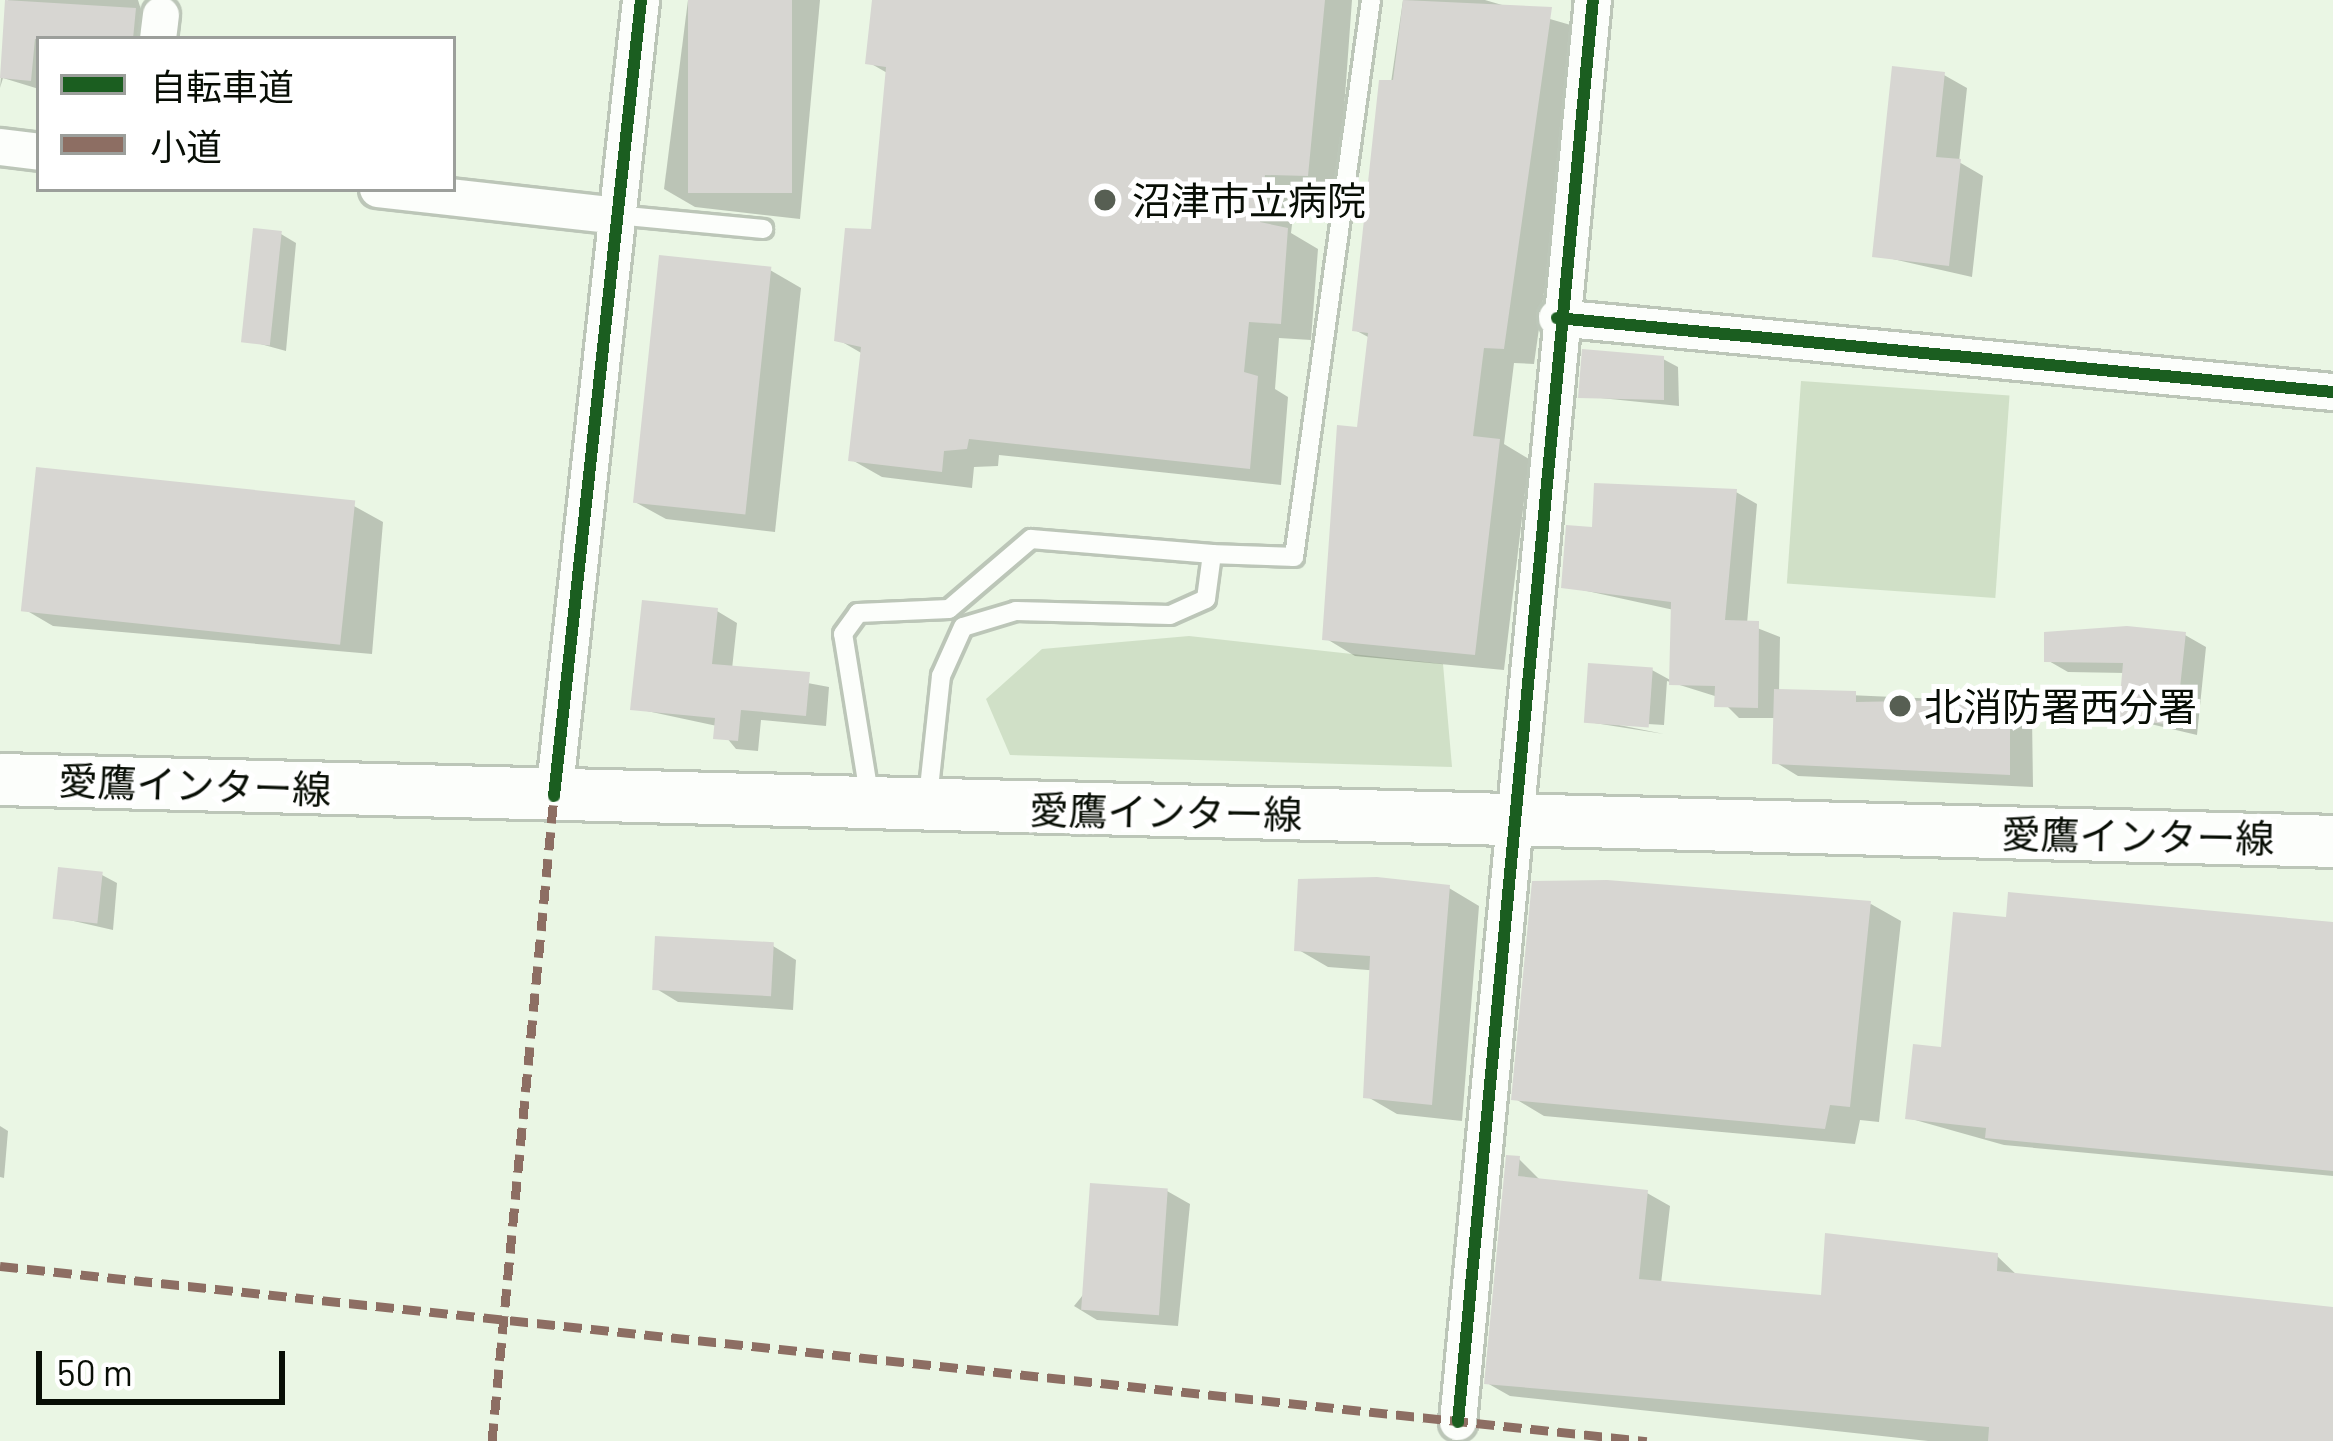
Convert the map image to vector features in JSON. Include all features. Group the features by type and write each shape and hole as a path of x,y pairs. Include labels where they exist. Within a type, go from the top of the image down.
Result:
{"main road":[{"name":"愛鷹インター線","path":"0,779 2333,841"}],"street":[{"path":"554,796 611,215 641,0"},
{"path":"1458,1423 1508,820 1556,317 1593,0"},
{"path":"0,147 36,152"},
{"path":"405,192 611,215"},
{"path":"1556,317 2333,392"}],"lane":[{"path":"871,804 843,634 858,613 949,609 1031,539 1294,557 1371,0"},
{"path":"611,215 763,229"},
{"path":"927,806 940,676 963,627 1016,611 1170,615 1206,599 1212,554"}],"green space":[{"path":"1801,381 2009,396 1995,598 1787,584"},
{"path":"1189,636 1443,664 1452,767 1010,755 986,699 1042,649"}],"building":[{"path":"5,0 136,8 133,36 36,36 31,81 0,78"},
{"path":"688,0 792,0 792,193 688,193"},
{"path":"872,0 1325,0 1308,176 1265,175 1260,222 1288,228 1281,324 1249,322 1244,372 1258,376 1250,469 969,439 967,449 944,451 942,472 848,461 861,347 834,341 845,228 871,229 886,67 865,64"},
{"path":"1403,0 1552,7 1504,349 1484,348 1473,436 1500,439 1475,655 1322,640 1337,425 1357,427 1368,333 1352,331 1379,80 1393,80"},
{"path":"1892,66 1945,72 1936,157 1961,159 1949,266 1872,257"},
{"path":"253,228 282,231 270,345 241,342"},
{"path":"659,255 771,267 745,514 633,503"},
{"path":"1582,349 1664,356 1664,400 1578,398"},
{"path":"36,467 355,501 340,645 21,611"},
{"path":"1594,483 1737,489 1725,620 1759,621 1758,708 1714,707 1715,686 1669,685 1671,602 1561,588 1566,525 1592,527"},
{"path":"642,600 718,608 712,664 810,672 806,716 741,710 738,741 713,739 715,718 630,710"},
{"path":"2127,626 2186,632 2176,725 2118,719 2123,663 2044,662 2044,632"},
{"path":"1588,663 1653,668 1649,727 1584,723"},
{"path":"1774,689 1856,691 1856,702 2010,699 2010,775 1772,764"},
{"path":"58,867 103,872 97,923 53,919"},
{"path":"1377,877 1450,885 1432,1105 1363,1098 1370,956 1294,951 1298,879"},
{"path":"1607,880 1871,901 1850,1107 1830,1105 1825,1129 1511,1100 1532,881"},
{"path":"2008,892 2333,922 2333,1171 1985,1138 1986,1128 1905,1119 1913,1044 1941,1047 1953,912 2006,917"},
{"path":"655,936 774,942 771,996 652,990"},
{"path":"1506,1155 1520,1156 1518,1176 1648,1190 1639,1279 1821,1295 1825,1233 1998,1253 1997,1271 2333,1307 2333,1441 1988,1441 1989,1427 1484,1384"},
{"path":"1090,1183 1168,1188 1159,1315 1081,1310"}],"marked path":[{"path":"492,1441 554,796"},
{"path":"0,1266 1647,1441"}],"cycle path":[{"path":"554,796 641,0"},
{"path":"1458,1422 1593,0"},
{"path":"1557,318 2333,392"}],"place":[{"name":"沼津市立病院","path":"1105,200"},
{"name":"北消防署西分署","path":"1900,706"}]}
